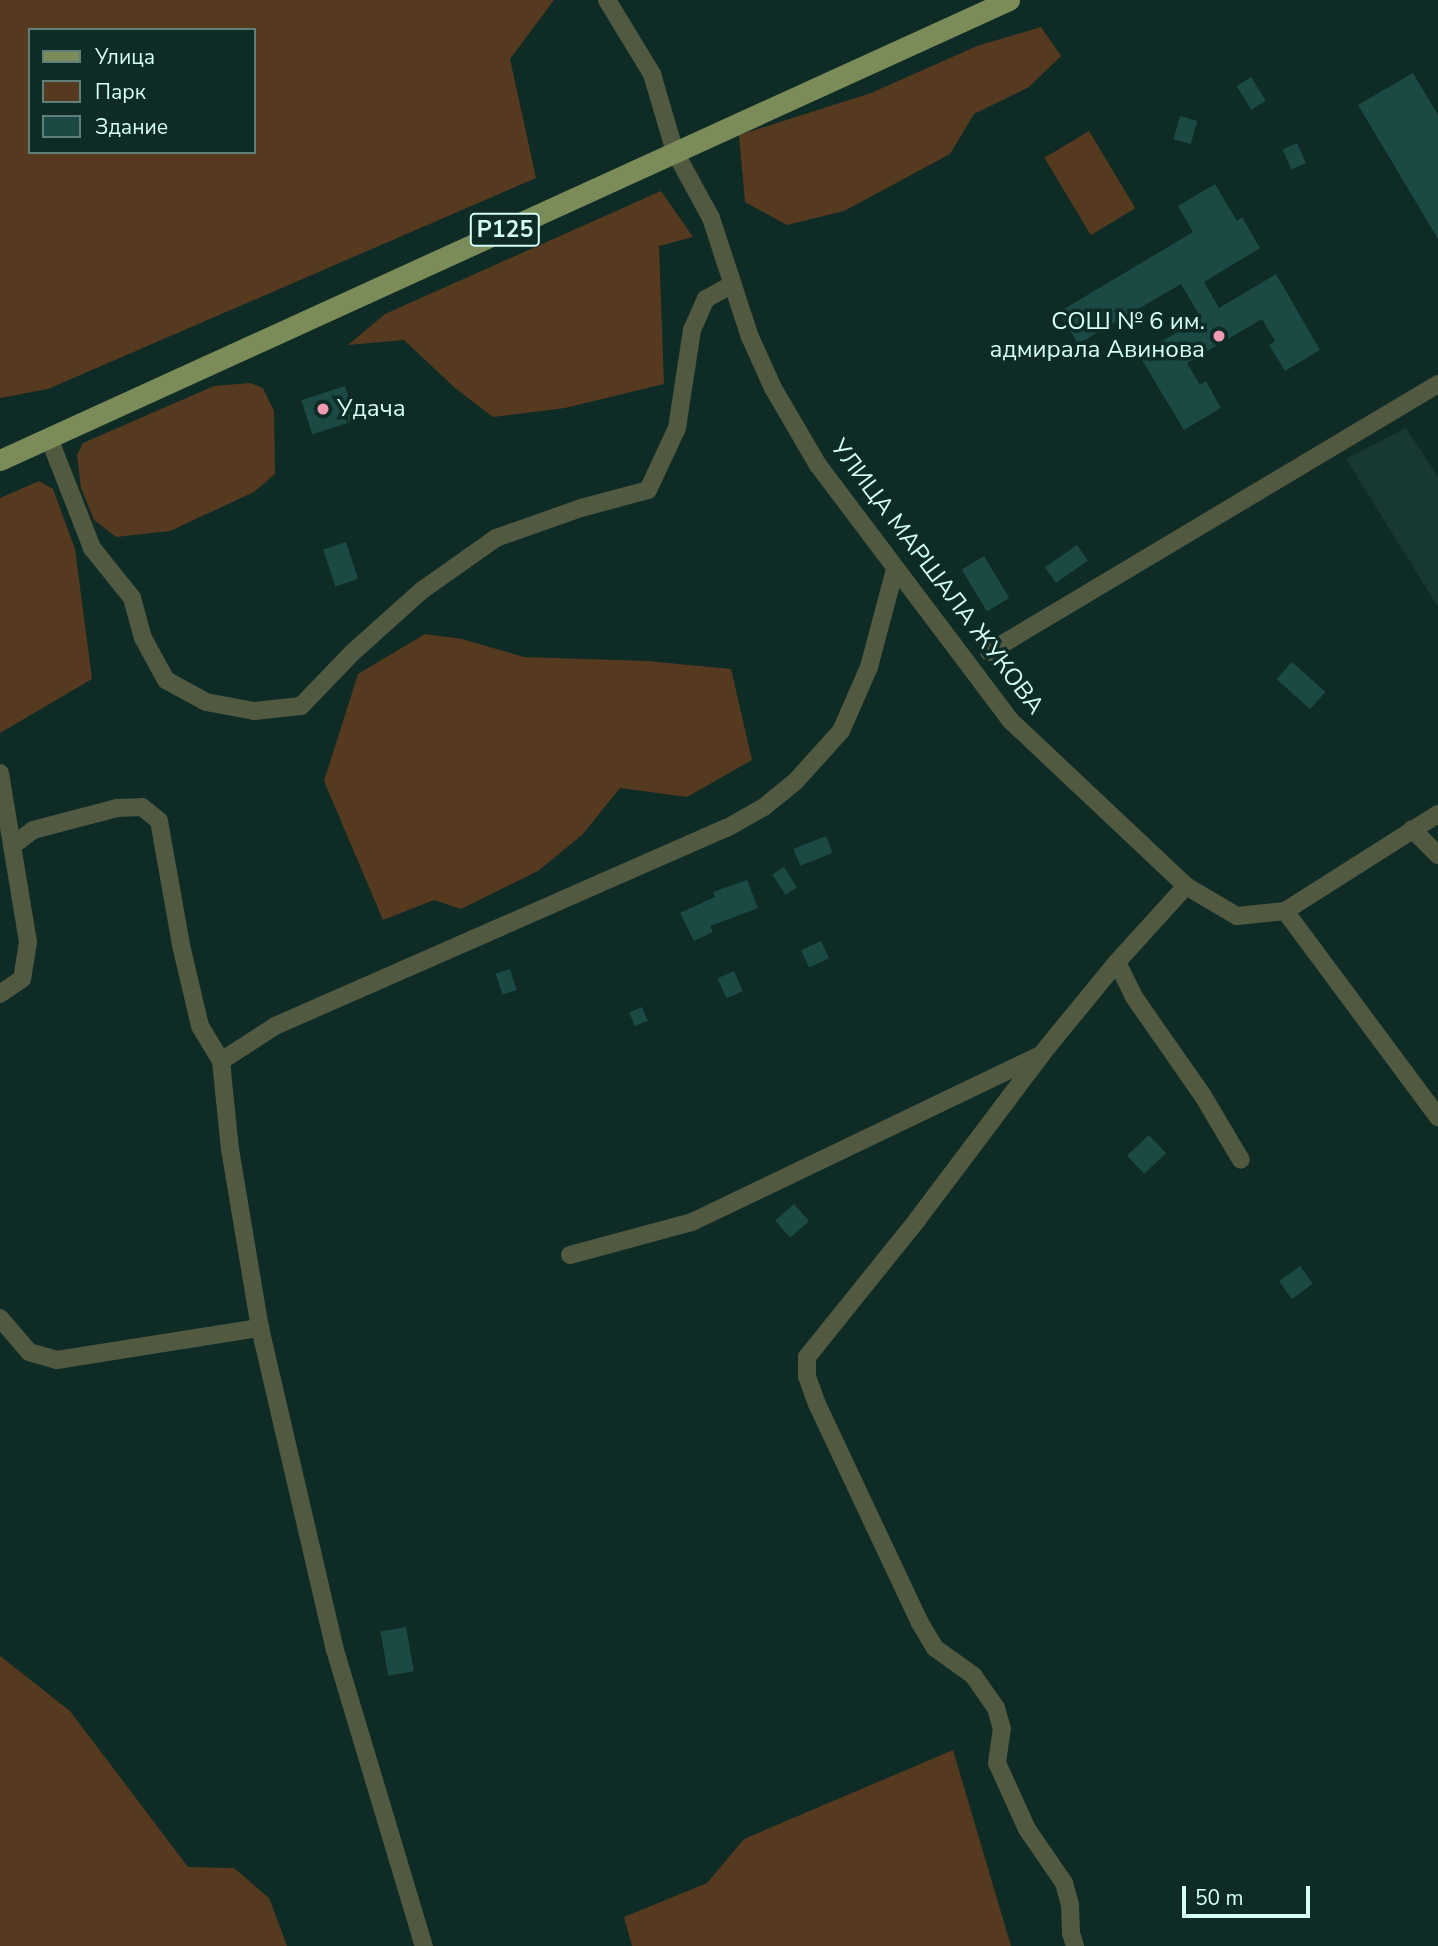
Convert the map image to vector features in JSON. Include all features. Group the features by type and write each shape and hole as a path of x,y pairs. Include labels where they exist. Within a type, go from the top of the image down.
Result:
{"main road":[{"name":"Р125","path":"0,460 1009,0"}],"street":[{"name":"УЛИЦА МАРШАЛА ЖУКОВА","path":"607,0 652,74 675,152 710,218 731,285 773,388 818,465 895,569 1011,721 1186,886 1237,916 1284,911"},
{"path":"49,438 92,548 132,598 143,638 166,680 206,702 254,711 301,706 352,653 421,591 496,538 581,508 648,490 677,428 692,330 706,299 731,285"},
{"path":"989,652 1438,384"},
{"path":"221,1061 275,1026 727,828 764,807 794,783 841,731 869,667 895,569"},
{"path":"0,773 28,942 22,979 0,994"},
{"path":"12,846 33,830 117,808 142,807 159,821 181,945 200,1026 221,1061 230,1149 261,1328 335,1650 424,1946"},
{"path":"1438,814 1284,911 1438,1117"},
{"path":"1412,829 1438,855"},
{"path":"1075,1946 1065,1883 1027,1829 997,1763 1002,1729 996,1708 974,1676 935,1648 920,1623 817,1404 807,1377 807,1357 917,1220 1042,1054 1117,962 1186,886"},
{"path":"1117,962 1134,997 1203,1096 1241,1160"},
{"path":"570,1255 692,1222 1042,1054"},
{"path":"0,1318 29,1352 57,1360 261,1328"}],"shaded area":[{"path":"1406,428 1438,476 1438,607 1346,459"}],"green space":[{"path":"0,0 554,0 510,59 536,178 48,389 0,398"},
{"path":"1041,27 1061,56 1029,87 974,114 950,154 844,211 787,225 745,202 739,135 871,93 977,46"},
{"path":"1089,131 1135,208 1091,235 1044,158"},
{"path":"661,191 693,237 659,246 664,384 565,408 493,417 455,388 404,340 348,345 385,314"},
{"path":"250,383 263,388 274,411 275,474 254,492 170,531 116,537 94,520 81,488 77,455 83,443 214,386"},
{"path":"39,481 53,489 75,549 92,679 0,733 0,498"},
{"path":"425,634 462,639 524,657 647,661 731,669 752,760 687,797 620,788 582,835 538,871 461,909 434,900 383,920 324,781 358,674"},
{"path":"0,1656 70,1711 188,1867 234,1868 269,1898 287,1946 0,1946"},
{"path":"953,1750 1011,1946 632,1946 624,1917 707,1883 744,1839"}],"building":[{"path":"1413,73 1438,115 1438,239 1358,105"},
{"path":"1251,77 1266,101 1251,110 1237,86"},
{"path":"1180,116 1197,121 1191,144 1173,139"},
{"path":"1297,143 1306,163 1291,170 1282,150"},
{"path":"1215,184 1237,221 1242,217 1260,248 1204,282 1219,308 1276,274 1320,350 1285,371 1269,345 1275,341 1262,319 1187,363 1200,385 1206,381 1221,408 1184,430 1139,355 1201,318 1181,284 1078,344 1059,312 1193,232 1178,206"},
{"path":"345,386 356,420 312,434 301,400"},
{"path":"346,542 358,579 335,587 323,549"},
{"path":"1077,545 1088,561 1056,583 1045,567"},
{"path":"984,556 1009,598 987,611 962,569"},
{"path":"1292,662 1325,692 1310,709 1277,679"},
{"path":"826,836 833,853 800,866 794,849"},
{"path":"784,867 797,887 785,895 772,875"},
{"path":"747,880 758,908 710,926 713,932 694,941 680,913 715,897 713,892"},
{"path":"821,941 829,958 809,968 801,950"},
{"path":"510,969 517,990 503,995 496,974"},
{"path":"734,971 743,991 727,998 718,978"},
{"path":"642,1007 648,1021 635,1026 629,1012"},
{"path":"1149,1135 1166,1153 1144,1174 1127,1155"},
{"path":"794,1204 809,1221 790,1238 775,1220"},
{"path":"1300,1266 1313,1284 1292,1299 1279,1281"},
{"path":"406,1627 414,1671 388,1676 380,1632"}],"place":[{"name":"СОШ № 6 им. адмирала Авинова","path":"1219,336"},
{"name":"Удача","path":"323,409"}]}
